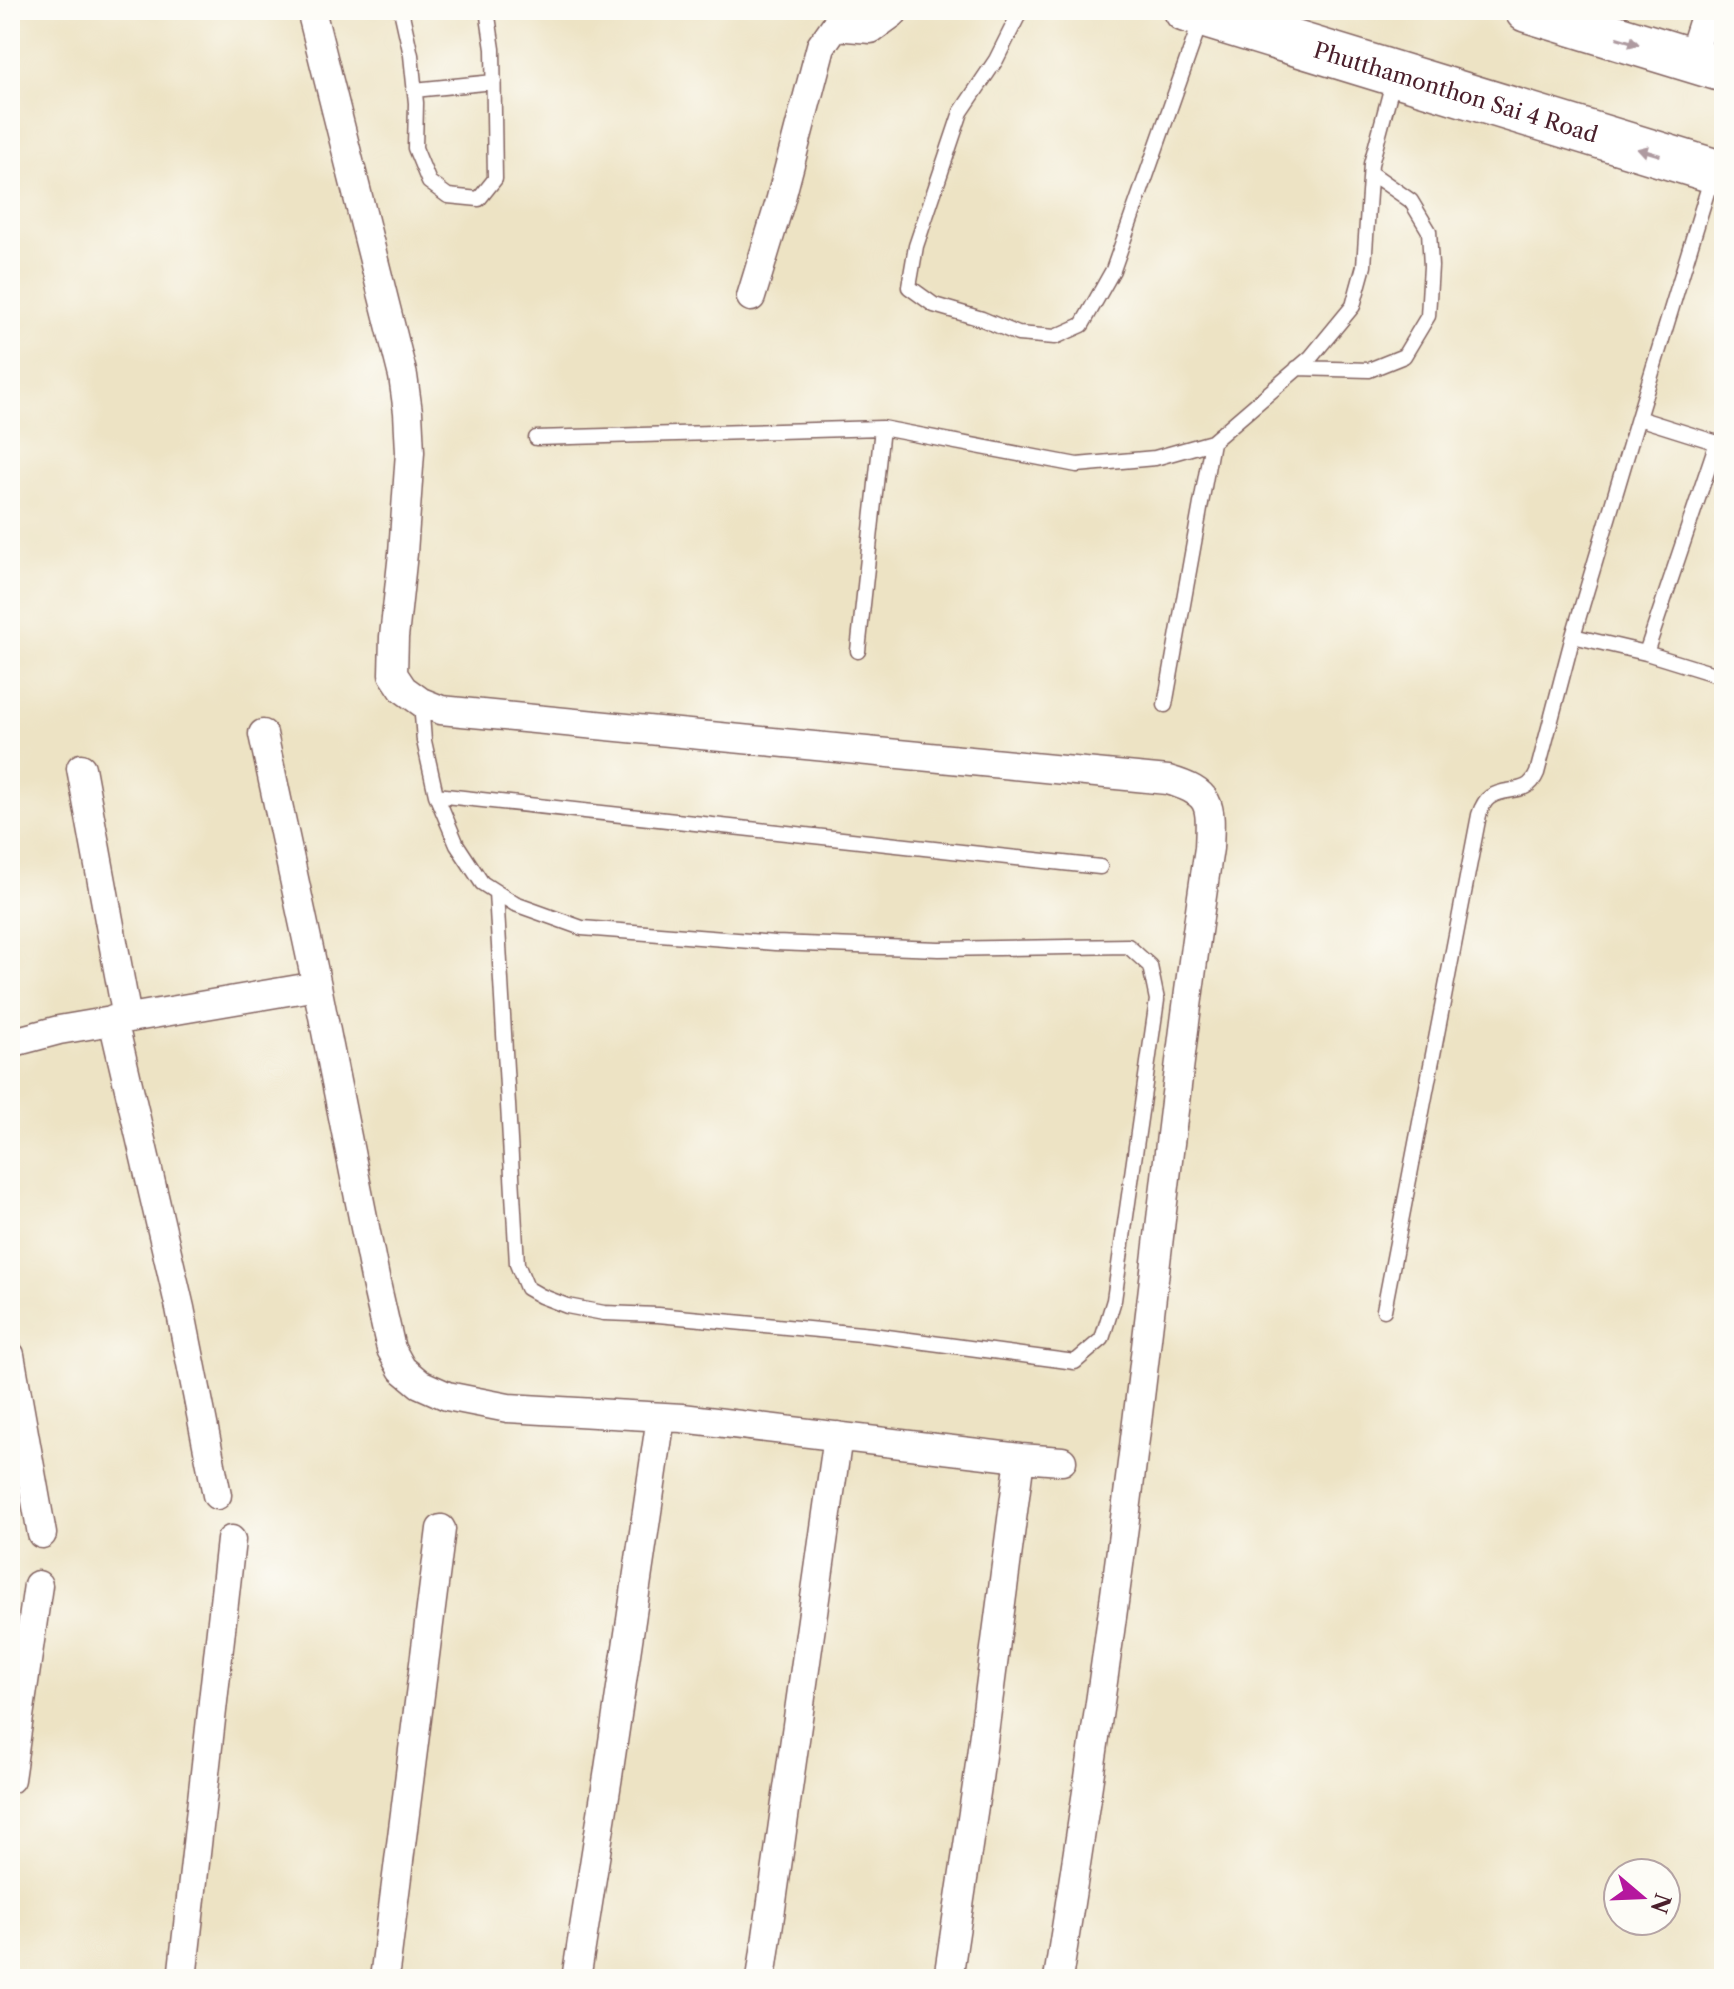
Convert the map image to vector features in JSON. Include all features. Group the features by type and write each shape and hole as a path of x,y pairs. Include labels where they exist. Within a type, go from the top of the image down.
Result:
{"main road":[{"path":"1527,10 1707,65"},
{"name":"Phutthamonthon Sai 4 Road","path":"1194,13 1719,173"}],"street":[{"path":"311,10 403,376 408,412 410,452 393,674 403,689 421,702 441,710 1168,780 1190,786 1204,797 1211,812 1125,1517 1094,1748 1058,1979"},
{"path":"751,297 780,202 821,46 835,26 871,29 894,10"},
{"path":"1707,10 1707,65"},
{"path":"263,734 376,1283 391,1349 402,1369 420,1384 447,1396 508,1408 661,1417 1062,1461"},
{"path":"81,768 120,1019 217,1495"},
{"path":"10,1043 59,1030 317,986"},
{"path":"10,1355 42,1534"},
{"path":"576,1979 661,1417"},
{"path":"761,1979 838,1436"},
{"path":"948,1979 1020,1458"},
{"path":"384,1979 441,1529"},
{"path":"182,1979 231,1540"},
{"path":"10,1779 38,1585"}],"lane":[{"path":"401,10 411,55 416,103 415,148 429,182 448,196 479,199 495,179 493,49 487,10"},
{"path":"1021,10 996,60 961,112 916,246 909,287 934,305 982,319 1018,334 1055,337 1082,325 1113,270 1194,13"},
{"path":"536,438 882,428 1077,465 1155,458 1212,442 1311,357 1353,306 1364,266 1371,164 1395,74"},
{"path":"414,90 494,82"},
{"path":"1297,368 1369,370 1404,356 1428,316 1431,266 1429,231 1411,201 1371,173"},
{"path":"1384,1310 1479,815 1483,804 1491,796 1527,787 1533,782 1638,418 1719,173"},
{"path":"1638,418 1720,444 1646,653"},
{"path":"858,651 882,428"},
{"path":"1165,705 1212,442"},
{"path":"1573,636 1646,653 1724,677"},
{"path":"421,702 424,741 436,795 457,845 482,883 515,904 582,928 775,943 939,949 1128,946 1150,966 1157,1000 1114,1300 1102,1339 1075,1362 872,1335 658,1315 604,1313 567,1306 527,1288 517,1264 496,892"},
{"path":"436,795 1100,867"}]}
